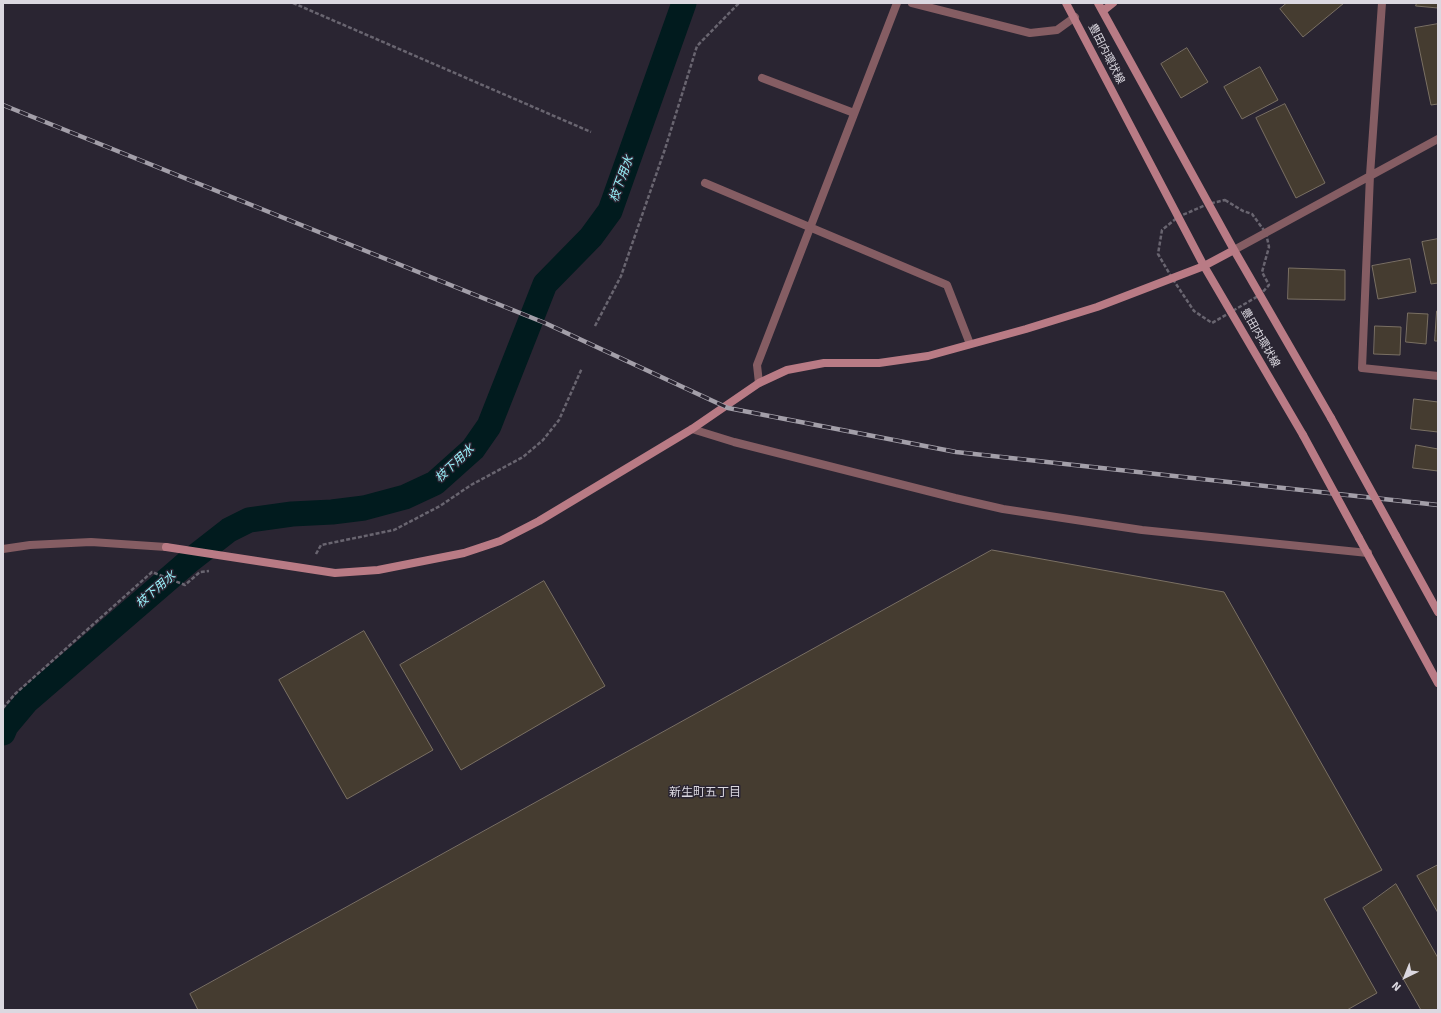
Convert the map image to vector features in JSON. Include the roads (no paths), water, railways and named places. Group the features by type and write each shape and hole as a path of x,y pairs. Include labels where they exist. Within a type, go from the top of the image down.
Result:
{"street":[{"path":"759,383 757,365 896,3"},
{"path":"912,3 1030,33 1057,30 1075,18"},
{"name":"豊田内環状線","path":"1066,3 1204,266 1303,435 1438,683"},
{"name":"豊田内環状線","path":"1098,3 1234,250 1331,418 1438,612"},
{"path":"1103,11 1113,3"},
{"path":"1382,3 1370,175 1362,368 1438,376"},
{"path":"762,78 854,113"},
{"path":"3,549 30,545 91,542 166,547 334,573 378,570 464,554 500,541 539,521 692,429 759,383 787,370 824,363 879,363 928,356 1097,307 1204,266 1438,138"},
{"path":"704,183 947,285 970,344"},
{"path":"692,429 749,446 1003,509 1142,530 1368,553"}],"waterway":[{"name":"枝下用水","path":"3,733 6,726 27,701 188,562 229,530 249,520 292,514 332,512 364,508 405,497 435,483 473,449 489,426 545,284 591,237 610,211 684,3"}],"railway":[{"path":"3,105 545,323 728,408 956,452 1438,505"}],"district":[{"name":"新生町五丁目","path":"705,793"}]}
